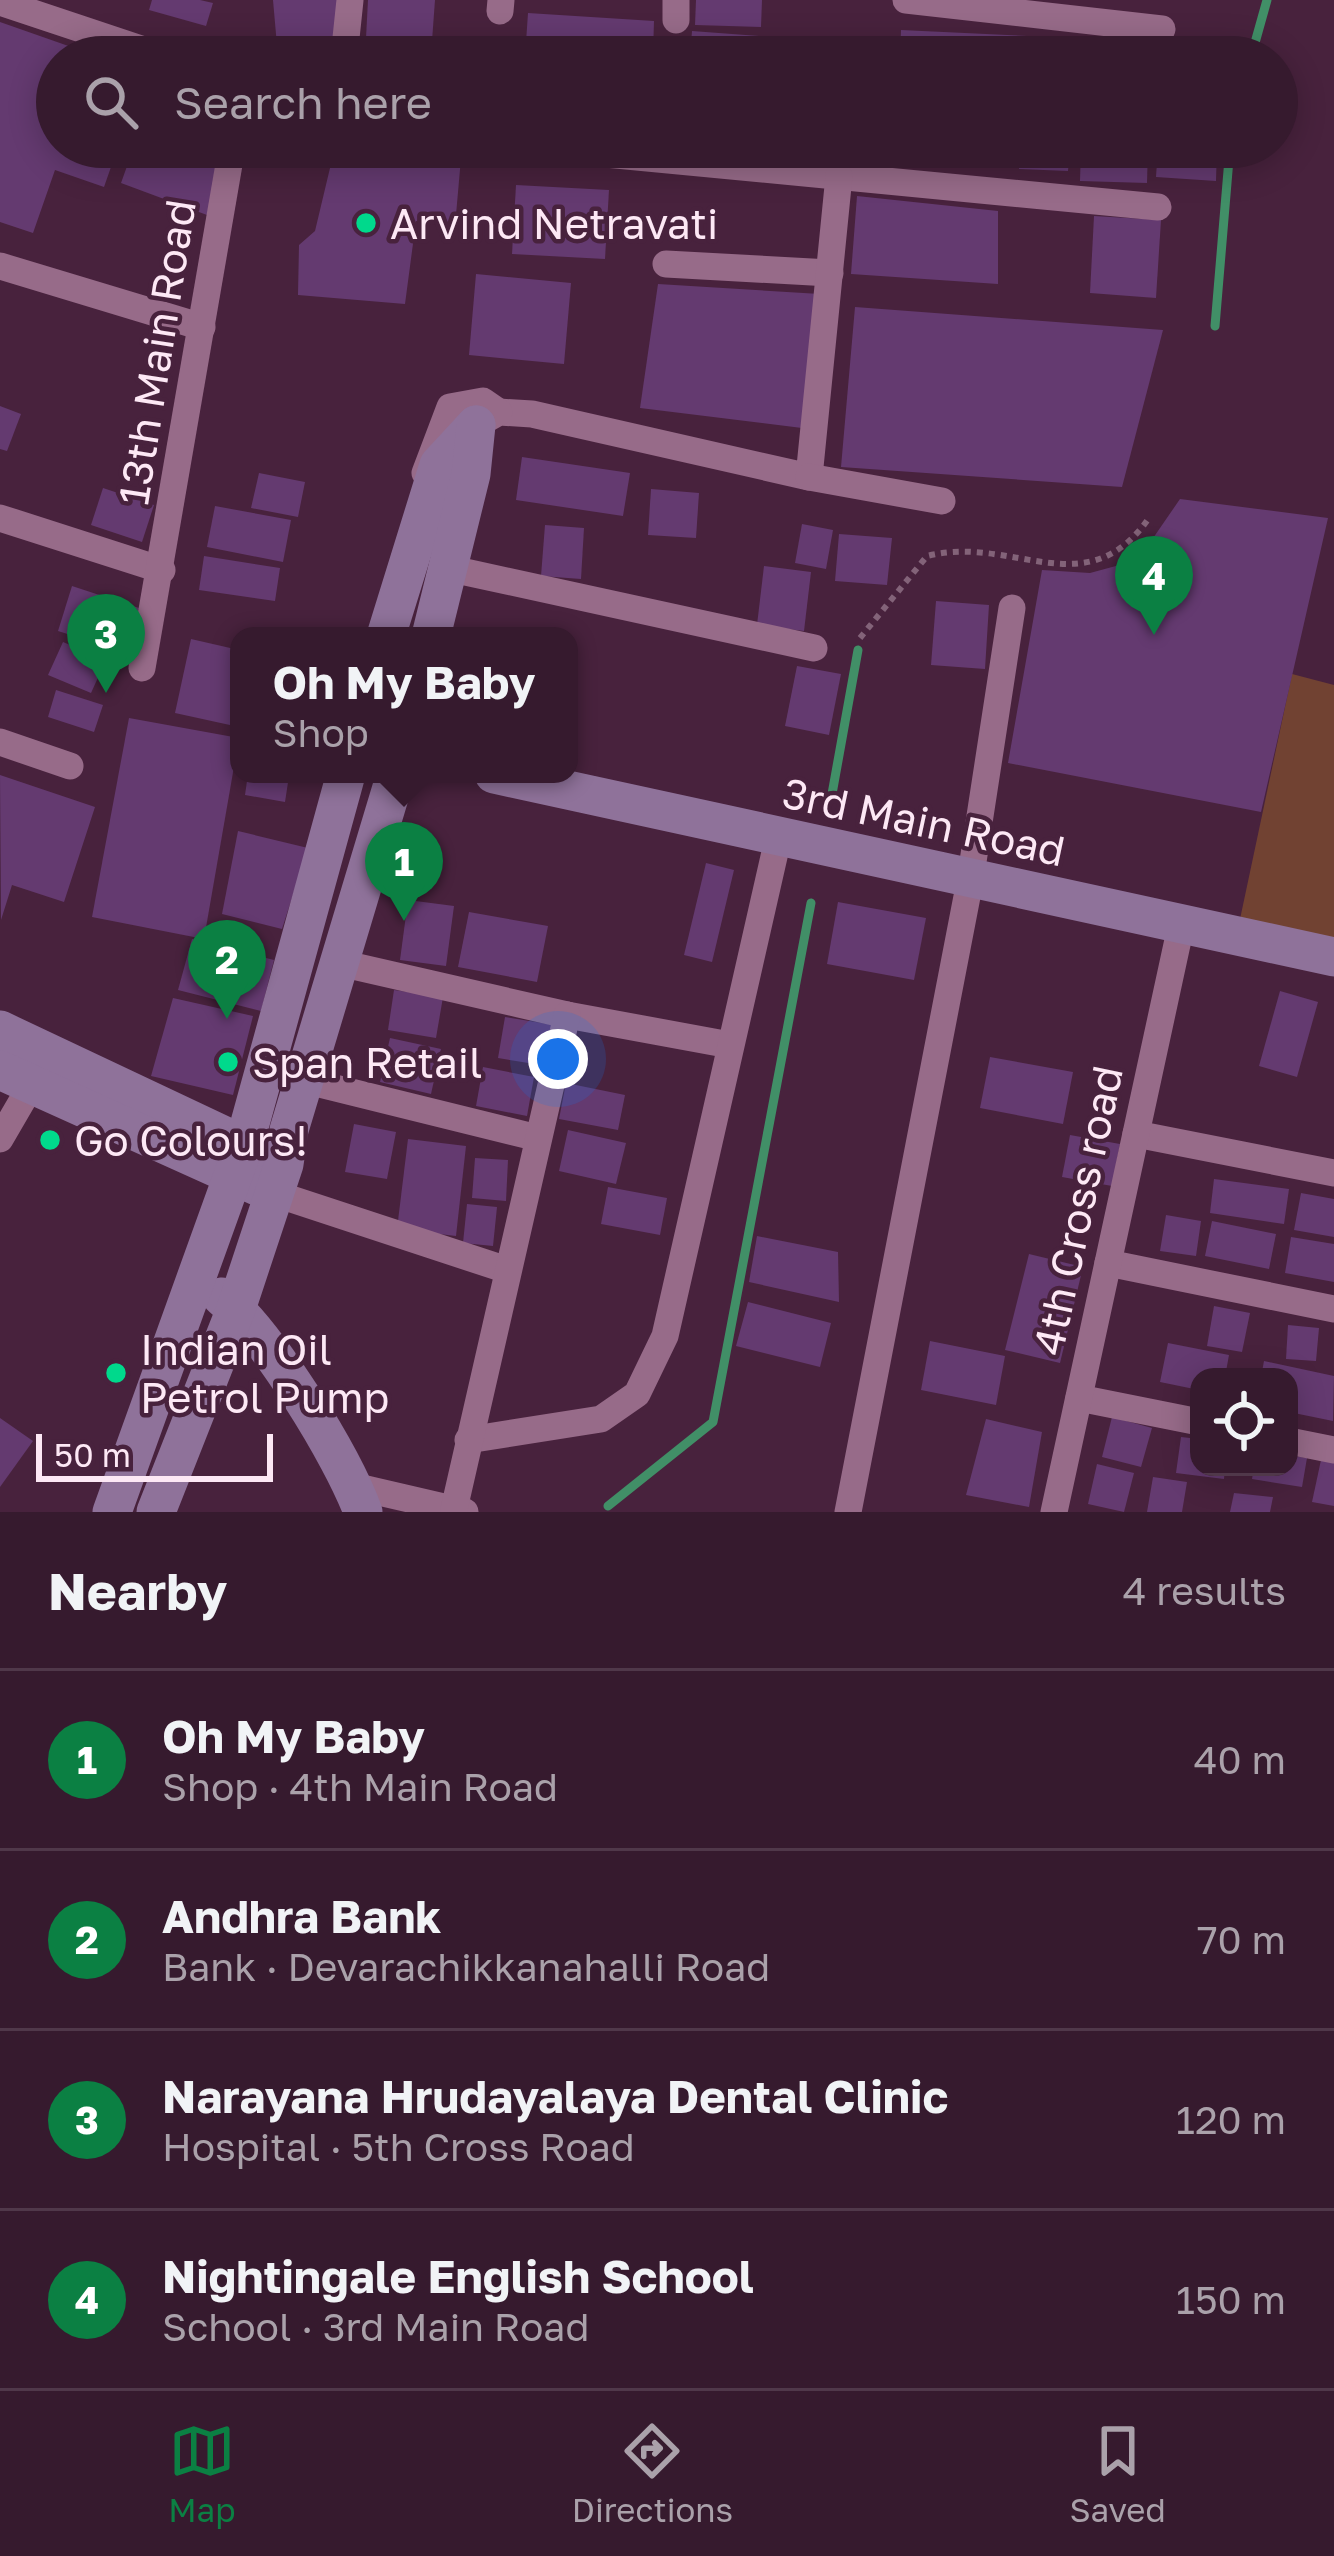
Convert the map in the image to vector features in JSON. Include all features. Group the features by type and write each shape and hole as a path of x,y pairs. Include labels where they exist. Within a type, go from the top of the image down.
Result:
{"main road":[{"path":"389,627 445,470 488,418"},
{"path":"432,627 447,568 445,470"},
{"path":"112,1512 242,1145 343,783"},
{"path":"156,1512 236,1309 393,783"},
{"name":"3rd Main Road","path":"533,783 1334,957"},
{"path":"0,1030 282,1162"},
{"path":"16,1077 242,1145"},
{"path":"195,1274 236,1309 358,1499"}],"street":[{"path":"346,36 350,0"},
{"path":"906,0 1162,29"},
{"path":"0,2 101,36"},
{"name":"13th Main Road","path":"142,668 228,168"},
{"path":"754,168 1158,207"},
{"path":"809,477 839,176"},
{"path":"666,264 830,273"},
{"path":"0,266 202,327"},
{"path":"488,418 532,413 809,477 942,500"},
{"path":"0,518 162,570"},
{"path":"447,568 814,648"},
{"path":"848,1512 970,880 1012,608"},
{"path":"0,742 70,766"},
{"path":"468,1440 602,1419 637,1394 664,1336 778,839"},
{"name":"4th Cross road","path":"1054,1512 1181,926"},
{"path":"340,963 567,1015 730,1045"},
{"path":"358,1499 460,1511 468,1440 567,1015"},
{"path":"0,1139 16,1077"},
{"path":"307,1081 538,1138"},
{"path":"1136,1134 1334,1173"},
{"path":"282,1162 507,1270"},
{"path":"1108,1263 1334,1310"},
{"path":"1079,1398 1190,1420"},
{"path":"1298,1443 1334,1450"}],"path":[{"path":"860,638 904,578 927,556 971,548 1042,562 1087,563 1128,548 1149,518"}],"shaded area":[{"path":"1292,674 1334,685 1334,957 1236,938"}],"building":[{"path":"152,0 213,3 206,26 149,10"},
{"path":"273,0 341,0 342,36 276,36"},
{"path":"368,0 435,0 432,36 366,36"},
{"path":"696,0 762,0 761,27 695,25"},
{"path":"528,13 654,21 654,36 526,36"},
{"path":"0,22 40,36 36,36 36,168 111,168 104,187 55,170 33,233 0,222"},
{"path":"901,30 1027,36 901,36"},
{"path":"692,31 759,36 692,36"},
{"path":"126,168 224,168 207,215 121,183"},
{"name":"Arvind Netravati","path":"330,168 460,168 455,226 416,221 405,304 298,295 299,245 315,231"},
{"path":"1019,168 1068,168 1068,171"},
{"path":"1080,168 1147,168 1147,183 1080,181"},
{"path":"1157,168 1216,168 1216,181 1156,177"},
{"path":"516,185 609,190 605,259 512,254"},
{"path":"857,196 998,211 998,284 851,274"},
{"path":"1094,216 1161,220 1156,298 1090,293"},
{"path":"476,274 571,283 564,364 469,355"},
{"path":"658,284 820,294 802,428 640,408"},
{"path":"855,307 1163,330 1122,487 841,467"},
{"path":"0,406 21,414 7,451 0,449"},
{"path":"522,457 630,473 623,516 516,500"},
{"path":"259,473 305,482 298,517 251,508"},
{"path":"103,488 154,505 142,542 91,525"},
{"path":"651,489 699,493 696,538 648,535"},
{"path":"1180,499 1328,518 1261,812 1008,763 1042,570 1090,573 1138,560"},
{"path":"215,506 291,520 283,562 207,547"},
{"path":"802,524 833,530 826,569 795,563"},
{"path":"545,525 584,528 581,579 541,576"},
{"path":"839,534 892,538 887,585 835,581"},
{"path":"204,556 280,568 275,601 199,590"},
{"path":"764,566 811,572 804,631 757,625"},
{"path":"72,586 139,608 124,652 58,631"},
{"path":"936,601 989,605 985,669 931,665"},
{"path":"191,639 230,648 230,725 175,713"},
{"path":"63,642 106,660 91,693 48,675"},
{"path":"797,666 841,674 829,735 785,726"},
{"path":"56,690 103,705 94,732 48,717"},
{"path":"129,718 230,736 231,783 204,939 92,917"},
{"path":"0,775 95,807 64,902 12,885 1,920"},
{"path":"247,783 288,783 285,802 245,795"},
{"path":"238,831 308,848 282,929 222,914"},
{"path":"706,863 734,870 712,962 684,955"},
{"path":"408,900 454,906 446,966 400,960"},
{"path":"838,902 926,918 914,980 827,964"},
{"path":"469,912 548,926 537,982 458,967"},
{"path":"192,939 274,960 261,1011 178,990"},
{"path":"394,990 443,997 436,1038 388,1030"},
{"path":"1280,991 1318,1002 1297,1077 1259,1066"},
{"path":"173,998 253,1016 233,1095 151,1076"},
{"path":"505,1017 554,1025 547,1066 498,1058"},
{"path":"390,1038 441,1049 431,1094 380,1082"},
{"path":"990,1057 1073,1072 1063,1124 980,1108"},
{"path":"483,1067 534,1077 527,1116 476,1106"},
{"path":"566,1083 625,1095 618,1130 559,1119"},
{"path":"354,1124 396,1132 387,1179 345,1172"},
{"path":"568,1130 626,1143 616,1184 559,1171"},
{"path":"1070,1135 1120,1144 1112,1186 1062,1177"},
{"path":"408,1139 466,1146 456,1236 397,1229"},
{"path":"475,1158 508,1160 506,1201 472,1198"},
{"path":"1214,1179 1289,1189 1284,1224 1210,1213"},
{"path":"608,1187 667,1198 660,1235 601,1224"},
{"path":"1301,1193 1334,1199 1334,1237 1294,1230"},
{"path":"467,1204 497,1207 493,1246 463,1243"},
{"path":"1166,1215 1201,1221 1196,1256 1160,1251"},
{"path":"1212,1221 1276,1234 1269,1269 1205,1256"},
{"path":"757,1236 838,1252 839,1302 749,1282"},
{"path":"1291,1237 1334,1244 1334,1282 1285,1273"},
{"path":"1029,1254 1083,1267 1060,1363 1005,1350"},
{"path":"748,1302 831,1323 820,1367 736,1346"},
{"path":"1214,1306 1250,1313 1242,1352 1207,1346"},
{"path":"1288,1325 1319,1328 1316,1361 1286,1359"},
{"path":"930,1341 1005,1356 996,1405 921,1390"},
{"path":"1168,1343 1229,1355 1227,1368 1190,1368 1190,1388 1160,1382"},
{"path":"1264,1361 1297,1368 1263,1368"},
{"path":"1298,1368 1334,1376 1333,1421 1298,1414"},
{"path":"1112,1417 1152,1428 1141,1467 1102,1457"},
{"path":"0,1418 33,1441 0,1487"},
{"path":"986,1419 1042,1432 1029,1507 966,1495"},
{"path":"1181,1437 1190,1438 1190,1475 1176,1473"},
{"path":"1298,1456 1307,1458 1302,1487 1252,1479 1298,1476"},
{"path":"1321,1460 1334,1463 1334,1506 1312,1502"},
{"path":"1097,1464 1134,1473 1124,1512 1088,1504"},
{"path":"1153,1477 1187,1482 1182,1512 1147,1512"},
{"path":"1234,1493 1273,1497 1270,1512 1230,1512"}],"waterway":[{"path":"1257,36 1267,0"},
{"path":"1215,326 1228,168"},
{"path":"832,794 858,650"},
{"path":"608,1506 713,1422 811,903"}],"place":[{"name":"Arvind Netravati","path":"366,223"},
{"name":"Nightingale English School","path":"1154,635"},
{"name":"Narayana Hrudayalaya Dental Clinic","path":"106,693"},
{"name":"Oh My Baby","path":"404,921"},
{"name":"Andhra Bank","path":"227,1019"},
{"name":"Span Retail","path":"228,1062"},
{"name":"Go Colours!","path":"50,1140"},
{"name":"Indian Oil Petrol Pump","path":"116,1373"}]}
